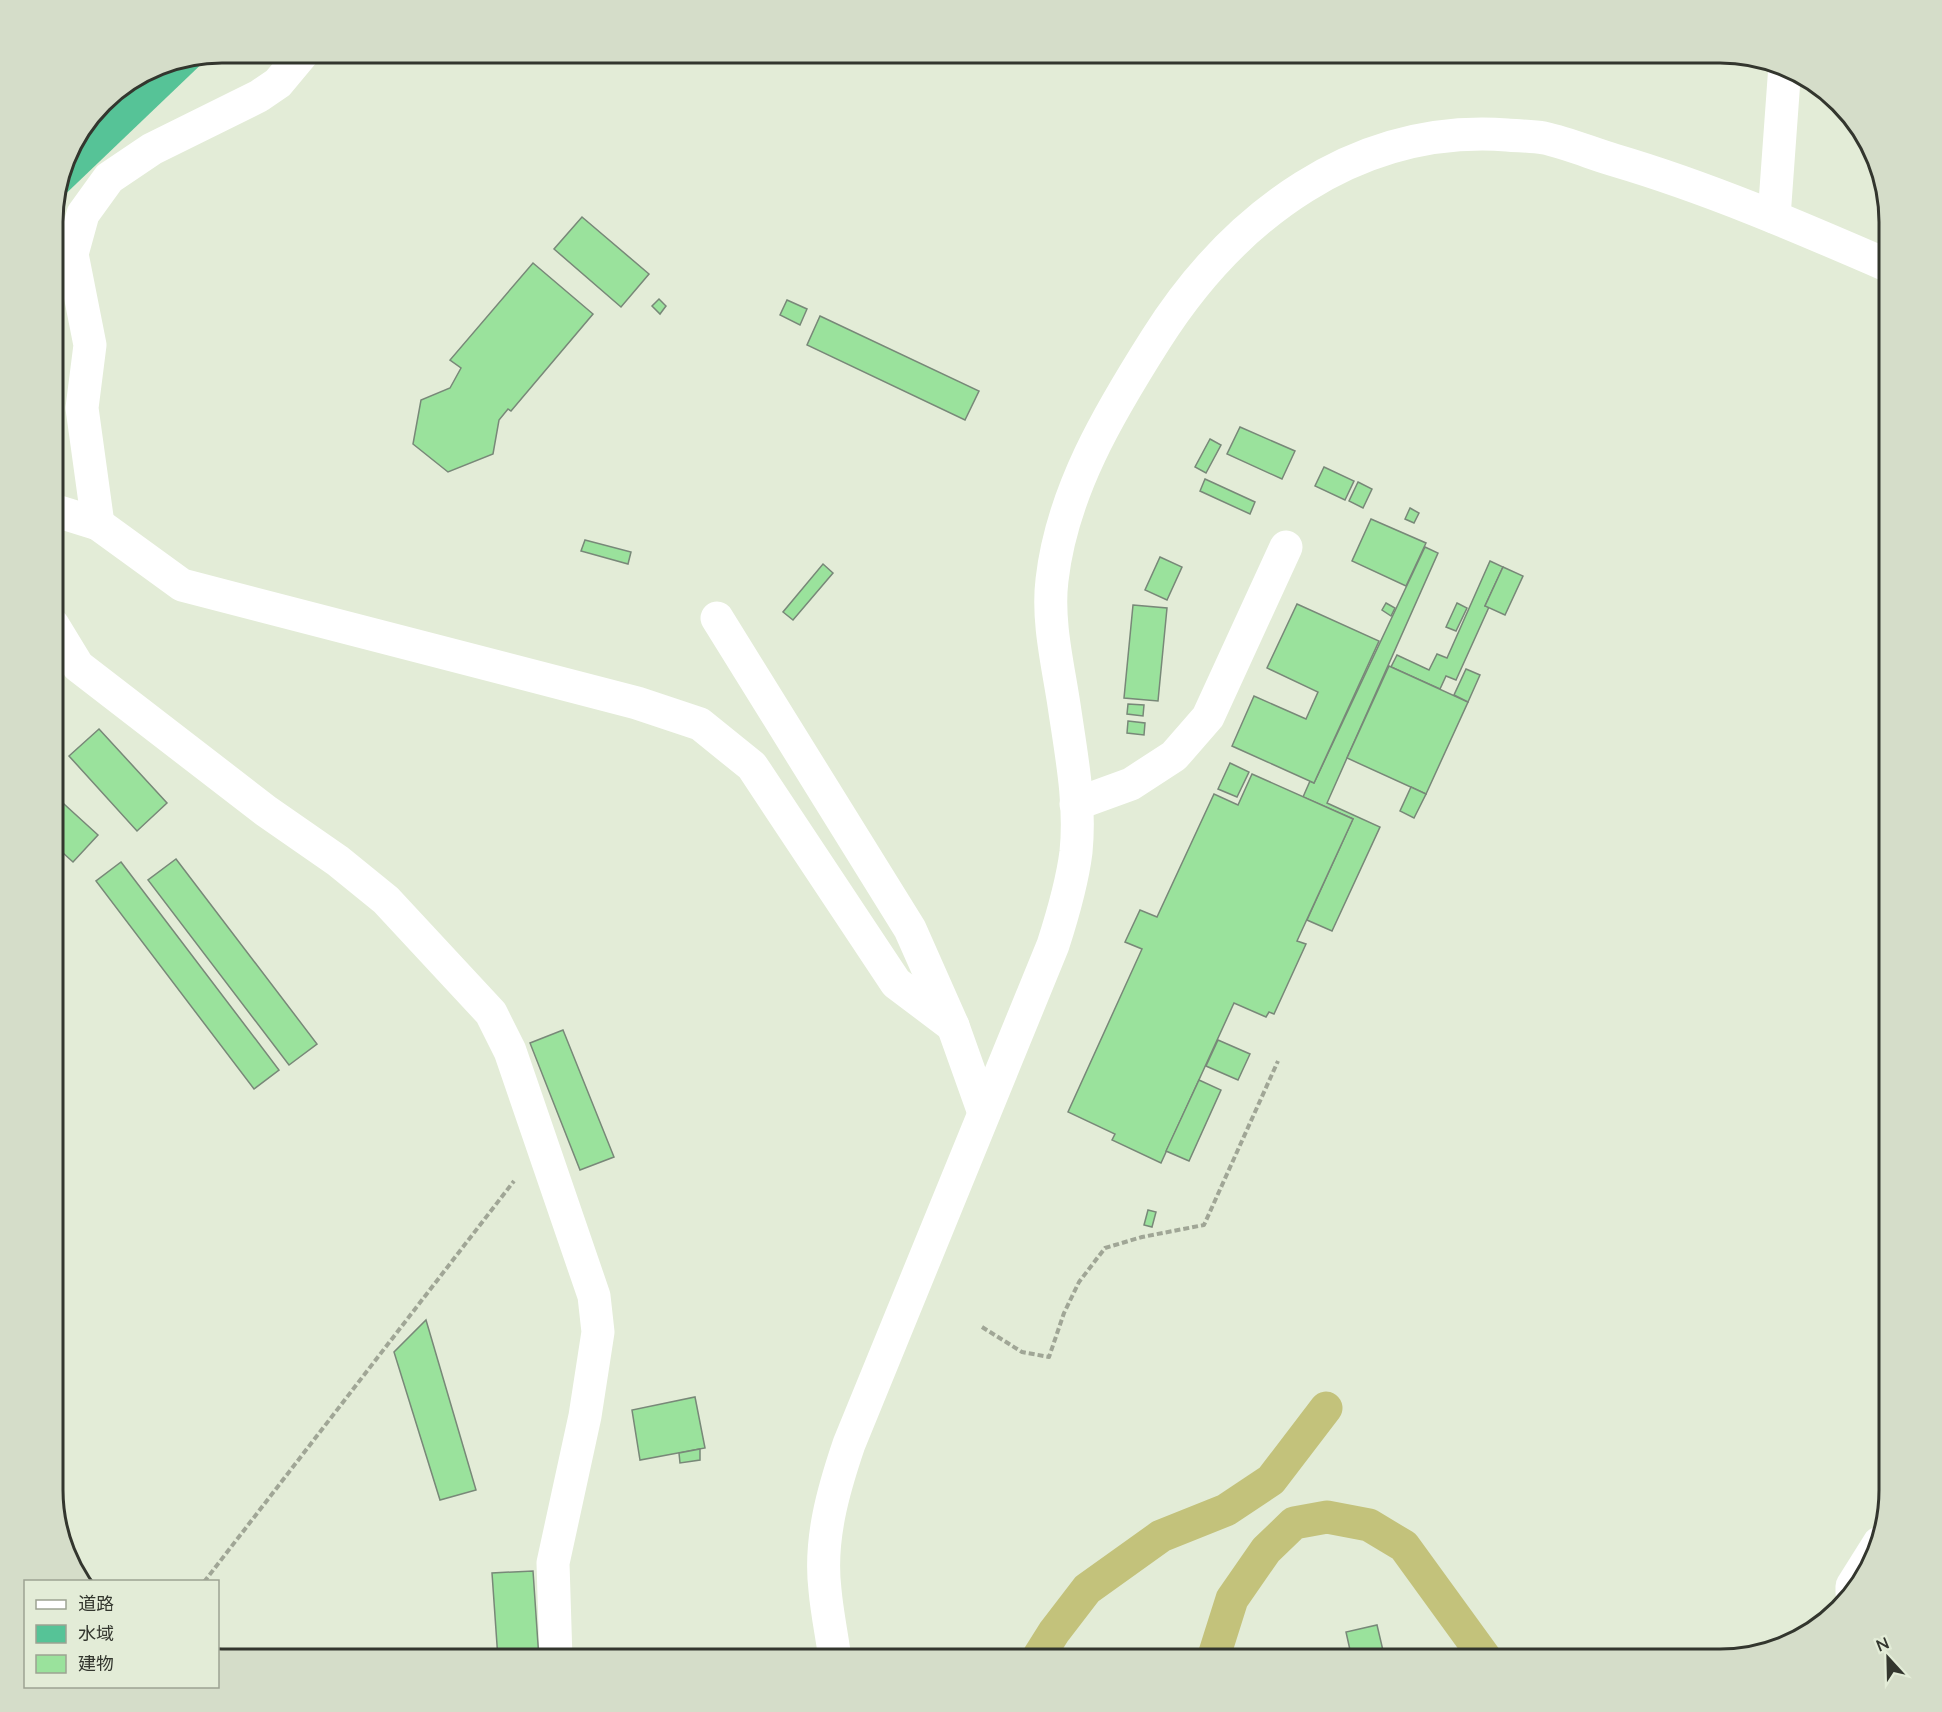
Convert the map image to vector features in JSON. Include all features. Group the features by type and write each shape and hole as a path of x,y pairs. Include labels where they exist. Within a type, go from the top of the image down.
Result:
{"highway":[{"path":"1044,1649 1087,1589 1161,1536 1226,1510 1271,1479 1326,1408"},
{"path":"1216,1649 1232,1599 1266,1550 1294,1523 1327,1517 1369,1525 1404,1546 1479,1649"}],"street":[{"path":"98,524 82,408 90,345 72,254 83,214 109,178 152,149 259,96 278,83 294,63"},
{"path":"1774,217 1784,77"},
{"path":"833,1649 824,1588 824,1546 832,1496 849,1444 1053,945 1068,899 1076,850 1076,804 1053,638 1051,585 1060,528 1087,460 1136,370 1181,300 1242,233 1294,192 1335,168 1381,150 1427,138 1476,133 1543,138 1660,173 1774,217 1879,261"},
{"path":"63,513 98,524 182,585 637,703 700,724 752,766 896,982 953,1026"},
{"path":"1076,804 1131,784 1174,756 1208,717 1286,547"},
{"path":"717,618 910,929 953,1026 984,1113"},
{"path":"63,641 78,666 266,811 338,861 386,900 491,1013 510,1051 594,1296 598,1332 585,1416 553,1563 556,1649"}],"path":[{"path":"982,1326 1022,1352 1048,1357 1064,1313 1079,1282 1105,1248 1142,1237 1204,1225 1278,1061"},
{"path":"205,1580 542,1145"}],"water":[{"path":"202,64 65,194 75,161 84,142 109,109 142,84 171,71"}],"building":[{"path":"582,217 649,274 621,307 554,249"},
{"path":"533,263 593,314 511,411 508,409 499,420 493,454 448,472 413,444 421,400 450,388 461,368 450,360"},
{"path":"659,299 666,306 660,314 652,306"},
{"path":"787,300 807,309 800,325 780,315"},
{"path":"820,316 979,391 965,420 807,345"},
{"path":"1240,427 1295,451 1282,479 1227,454"},
{"path":"1210,439 1221,445 1206,473 1195,467"},
{"path":"1324,467 1354,481 1345,500 1315,486"},
{"path":"1205,479 1255,502 1250,514 1200,491"},
{"path":"1358,482 1372,489 1363,508 1349,501"},
{"path":"1410,508 1419,513 1414,523 1405,519"},
{"path":"1371,519 1426,543 1406,586 1352,561"},
{"path":"585,540 631,552 628,564 581,551"},
{"path":"1425,547 1438,553 1327,803 1380,827 1332,931 1307,920 1353,819 1303,797 1310,781 1314,783"},
{"path":"1160,557 1182,567 1167,600 1145,590"},
{"path":"1490,561 1503,567 1485,606 1489,607 1456,680 1446,676 1440,689 1391,667 1397,655 1429,670 1437,654 1447,658"},
{"path":"823,564 833,573 793,620 783,612"},
{"path":"1503,567 1523,576 1505,615 1485,606"},
{"path":"1386,603 1395,608 1391,616 1382,610"},
{"path":"1457,603 1467,608 1456,631 1446,627"},
{"path":"1297,604 1379,641 1314,783 1232,746 1254,696 1306,719 1318,692 1267,668"},
{"path":"1133,605 1167,608 1158,701 1124,698"},
{"path":"1389,666 1468,702 1426,794 1347,758"},
{"path":"1466,669 1480,675 1468,702 1454,695"},
{"path":"1128,704 1144,705 1143,716 1127,714"},
{"path":"1128,721 1145,723 1144,735 1127,733"},
{"path":"99,729 167,803 137,831 69,756"},
{"path":"1230,763 1249,772 1237,797 1218,789"},
{"path":"1252,774 1353,819 1297,941 1306,944 1274,1014 1269,1012 1266,1017 1234,1003 1161,1163 1112,1140 1115,1134 1068,1112 1142,949 1125,942 1140,910 1157,917 1214,794 1238,805"},
{"path":"1411,787 1426,794 1414,818 1400,811"},
{"path":"63,803 98,835 73,862 63,853"},
{"path":"176,859 317,1044 289,1065 148,880"},
{"path":"121,862 279,1070 254,1089 96,881"},
{"path":"563,1030 614,1157 580,1170 530,1043"},
{"path":"1218,1040 1250,1054 1238,1080 1206,1066"},
{"path":"1199,1080 1221,1090 1189,1161 1166,1151"},
{"path":"1148,1210 1156,1212 1152,1227 1144,1225"},
{"path":"426,1320 476,1490 440,1500 394,1352"},
{"path":"695,1397 705,1448 640,1460 632,1410"},
{"path":"700,1449 700,1460 680,1463 679,1453"},
{"path":"533,1571 538,1649 497,1649 492,1573"},
{"path":"1377,1625 1383,1649 1350,1649 1346,1632"}]}
